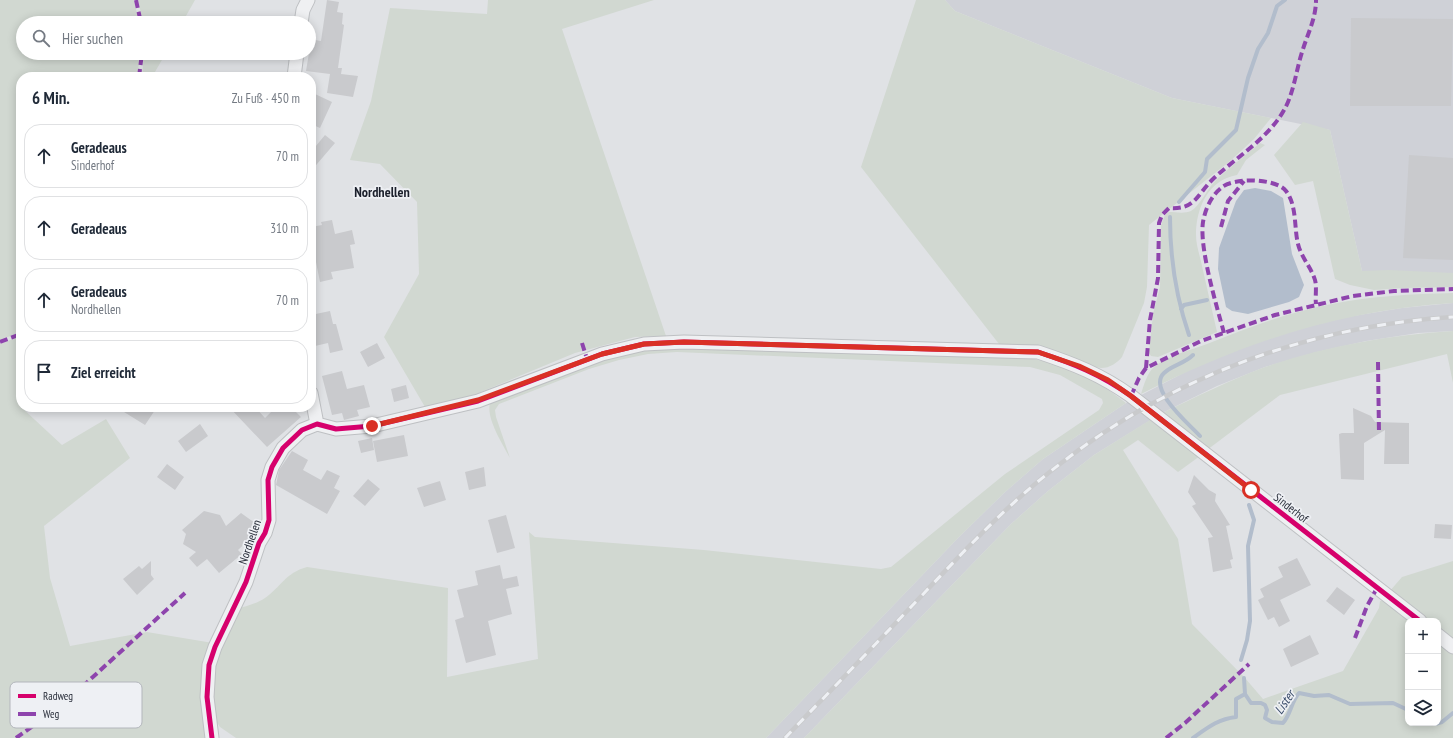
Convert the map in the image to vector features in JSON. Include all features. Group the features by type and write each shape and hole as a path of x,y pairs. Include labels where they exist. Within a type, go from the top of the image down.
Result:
{"street":[{"path":"302,16 308,0"},
{"path":"294,72 295,60"},
{"name":"Sinderhof","path":"316,424 336,429 372,426 478,400 602,354 644,344 684,342 1038,352 1079,366 1108,380 1131,396 1416,618"},
{"path":"314,412 316,424"},
{"name":"Nordhellen","path":"212,738 207,697 209,665 215,647 246,582 259,543 265,533 268,520 268,480 272,467 283,448 302,430 316,424"},
{"path":"1441,637 1453,647"}],"shaded area":[{"path":"0,0 134,0 137,16 16,16 16,60 139,60 138,72 16,72 16,334 0,340"},
{"path":"138,0 195,0 186,16 141,16"},
{"path":"488,0 654,0 562,29 666,336 635,337 575,353 471,396 425,407 384,337 419,274 417,202 380,164 350,160 371,101 390,8 487,14"},
{"path":"916,0 945,0 955,11 1172,98 1271,118 1254,139 1229,162 1149,225 1147,287 1144,303 1122,357 1113,365 1101,368 1058,354 999,344 861,167"},
{"path":"945,0 1453,0 1453,277 1362,271 1330,130 1172,98 955,11"},
{"path":"143,60 162,60 155,72 142,72"},
{"path":"1303,122 1330,130 1362,271 1389,270 1453,273 1453,287 1374,290 1350,285 1335,279 1313,181 1295,185 1274,155"},
{"path":"1260,143 1265,145 1246,160 1237,175 1227,178 1211,189 1201,205 1198,215 1196,235 1197,243 1217,332 1158,357 1151,356 1149,353 1153,314 1160,287 1161,225 1165,215 1169,212 1188,212 1195,208 1217,179"},
{"path":"1453,293 1453,303 1370,313 1292,332 1255,344 1217,359 1141,394 1149,372 1166,359 1268,321 1300,311 1347,301 1392,296"},
{"path":"1453,303 1453,331 1418,333 1366,341 1317,352 1265,367 1217,386 1162,413 1094,455 1048,491 1011,524 804,738 766,738 958,538 1004,493 1043,459 1126,403 1193,368 1245,346 1295,330 1347,317 1402,308"},
{"path":"1453,331 1453,383 1447,354 1280,395 1207,450 1162,413 1239,377 1265,367 1311,353 1334,347 1405,335"},
{"path":"16,338 16,412 26,412 62,445 106,419 130,458 44,526 50,578 70,646 147,632 213,643 209,738 0,738 0,344"},
{"path":"678,347 1012,356 1029,358 1073,370 1099,384 1126,403 1043,459 1004,493 958,538 766,738 236,738 220,727 214,718 212,669 236,609 262,600 293,573 307,567 448,588 447,677 538,659 529,532 535,537 704,550 881,569 891,567 1005,474 1099,410 1103,403 1102,399 1060,375 1030,367 677,352 648,354 619,360 589,369 499,404 495,410 496,417 510,458 491,420 490,405 492,399 610,357 643,350"},
{"path":"1150,420 1200,456 1178,472 1138,440 1123,450 1178,539 1192,624 1245,678 1263,699 1343,671 1379,608 1380,601 1387,600 1411,618 1405,618 1405,726 1441,726 1441,641 1453,651 1453,738 804,738 1011,524 1048,491 1094,455"},
{"path":"1453,561 1453,640 1441,631 1441,618 1423,618 1389,592 1402,577"}],"water":[{"path":"1255,188 1271,191 1283,198 1292,254 1304,285 1299,297 1289,302 1248,314 1232,311 1226,307 1218,269 1219,248 1236,201 1244,190"}],"building":[{"path":"327,0 339,2 337,12 343,13 342,24 344,25 338,68 342,68 341,74 358,76 353,97 327,93 330,74 306,71 308,60 316,60 316,40 321,41"},
{"path":"1351,18 1453,19 1451,106 1350,106"},
{"path":"316,94 332,102 320,128 316,126"},
{"path":"325,135 335,143 316,165 316,146"},
{"path":"1409,155 1453,158 1453,260 1403,258"},
{"path":"332,220 335,234 352,230 355,244 350,245 354,268 331,272 333,279 320,282 316,262 316,226 322,225 321,222"},
{"path":"330,311 333,324 336,324 343,350 330,353 328,343 316,346 316,314"},
{"path":"377,343 385,358 368,367 360,352"},
{"path":"342,371 347,389 364,385 370,407 357,410 359,416 344,420 342,413 332,415 322,376"},
{"path":"406,385 409,398 394,402 391,389"},
{"path":"1353,408 1371,416 1375,422 1409,423 1409,464 1384,464 1385,430 1364,443 1364,480 1341,479 1339,434 1354,433"},
{"path":"124,412 154,412 145,425"},
{"path":"234,412 260,412 265,418 271,412 296,412 301,417 267,447"},
{"path":"200,424 208,436 186,452 178,441"},
{"path":"404,435 408,456 377,462 373,441"},
{"path":"372,438 374,450 361,453 358,441"},
{"path":"292,451 308,460 303,470 321,480 327,470 340,476 334,488 340,491 327,514 276,485 279,470"},
{"path":"167,464 184,477 175,490 157,477"},
{"path":"484,467 486,486 469,490 465,472"},
{"path":"1194,475 1209,490 1216,494 1215,501 1230,525 1226,526 1233,559 1230,560 1232,568 1213,572 1208,538 1213,537 1192,506 1196,504 1188,492"},
{"path":"368,479 380,489 365,506 353,496"},
{"path":"440,481 446,500 424,507 417,488"},
{"path":"204,511 220,515 226,526 241,513 259,526 253,532 255,534 238,550 242,554 219,573 207,559 197,567 189,558 196,552 183,544 186,534 182,530"},
{"path":"506,515 515,548 497,553 488,520"},
{"path":"1435,524 1452,525 1451,539 1434,538"},
{"path":"1297,558 1311,585 1280,600 1290,621 1279,627 1274,617 1268,620 1258,600 1264,597 1260,589 1283,577 1278,567"},
{"path":"151,561 151,575 154,579 137,595 123,579 139,566 142,569"},
{"path":"500,565 503,579 517,576 519,586 506,589 512,614 488,621 496,655 466,663 455,620 464,617 457,590 478,585 475,571"},
{"path":"1337,587 1355,600 1344,615 1326,601"},
{"path":"1310,635 1319,654 1291,667 1283,649"}],"waterway":[{"path":"1179,202 1205,172 1207,159 1236,130 1248,78 1258,49 1268,33 1277,6 1285,0"},
{"path":"1170,217 1171,247 1177,292 1189,335"},
{"path":"1181,309 1184,305 1207,300"},
{"path":"1193,355 1164,373 1160,380 1161,388 1165,397 1179,415 1200,436"},
{"path":"1241,660 1247,640 1250,621 1248,546 1254,520 1249,505"},
{"path":"1244,678 1245,694"},
{"name":"Lister","path":"1193,738 1218,722 1236,717 1236,699 1245,694 1251,703 1261,703 1265,705 1267,710 1265,718 1272,722 1283,723 1299,693 1314,696 1329,695 1350,704 1393,703 1405,709"},
{"name":"Lister","path":"1441,722 1453,713"}],"railway":[{"path":"785,738 991,524 1042,478 1104,433 1149,405 1197,381 1246,361 1296,344 1348,331 1400,322 1453,317"}],"marked path":[{"path":"136,0 139,16"},
{"path":"1146,368 1150,320 1158,278 1159,223 1162,215 1169,208 1178,208 1191,204 1214,178 1255,144 1274,125 1282,114 1288,102 1313,19 1316,0"},
{"path":"140,72 141,60"},
{"path":"1224,333 1209,278 1202,233 1204,217 1209,204 1217,191 1227,184 1254,180 1264,181 1281,187 1286,191 1290,197 1294,210 1299,249 1315,280 1316,304"},
{"path":"1221,227 1228,201 1244,181"},
{"path":"1131,396 1139,378 1146,368 1201,341 1275,315 1353,296 1394,291 1453,289"},
{"path":"0,342 16,336"},
{"path":"582,343 587,359"},
{"path":"1378,362 1379,434"},
{"path":"1355,638 1367,606 1377,588"},
{"path":"87,682 185,593"},
{"path":"1166,738 1185,723 1249,664"},
{"path":"16,738 30,728"}],"cycle path":[{"path":"212,738 207,697 209,665 215,647 246,582 259,543 265,533 269,520 268,480 272,467 283,448 302,430 317,424 336,429 372,426 478,401 602,354 644,344 684,342 1038,352 1051,356 1075,365 1120,388 1416,618"}],"district":[{"name":"Nordhellen","path":"382,192"}],"route":[{"path":"372,426 478,400 602,354 644,344 684,342 1038,352 1079,366 1108,380 1131,396 1251,490"}]}
